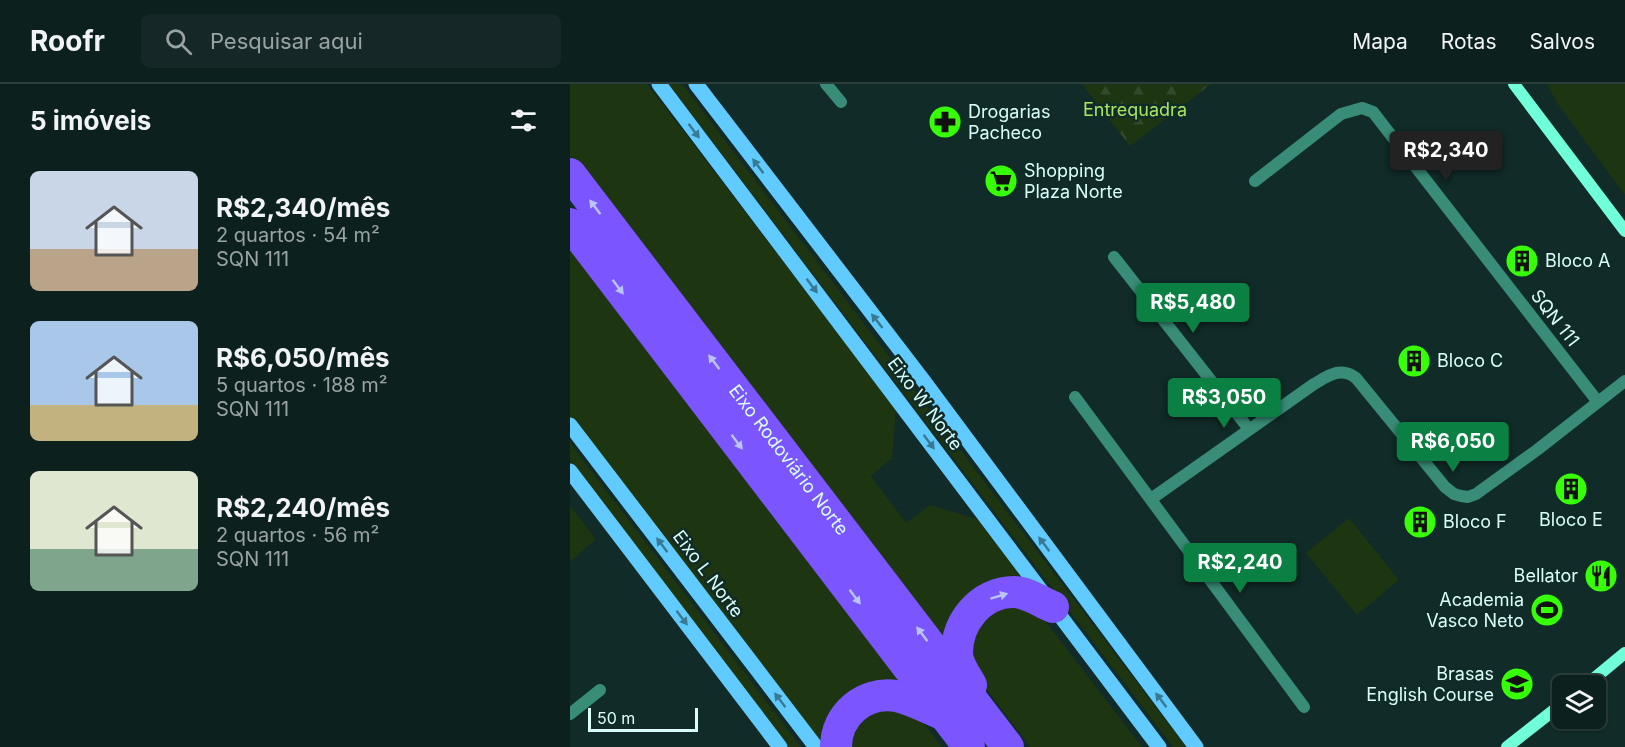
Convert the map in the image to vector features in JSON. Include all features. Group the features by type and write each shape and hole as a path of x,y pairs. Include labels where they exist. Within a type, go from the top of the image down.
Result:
{"highway":[{"name":"Eixo Rodoviário Norte","path":"570,174 1008,747"},
{"name":"Eixo Rodoviário Norte","path":"570,224 969,747"},
{"path":"1008,747 957,657 959,634 966,618 980,603 999,595 1015,592 1053,607"},
{"path":"836,747 838,729 844,717 857,705 872,698 895,696 945,715"}],"main road":[{"name":"Eixo W Norte","path":"659,84 1159,747"},
{"name":"Eixo W Norte","path":"696,84 923,380 1196,747"},
{"name":"Eixo L Norte","path":"570,425 816,747"},
{"path":"570,471 780,747"}],"street":[{"path":"825,84 841,102"},
{"path":"1514,84 1625,231"},
{"name":"SQN 111","path":"1255,181 1341,114 1362,108 1373,112 1598,402"},
{"path":"1114,257 1249,429"},
{"path":"1151,499 1314,384 1340,371 1349,372 1360,383 1445,487 1454,494 1468,497 1496,480 1625,381"},
{"path":"1075,397 1304,707"},
{"path":"1598,675 1625,653"},
{"path":"570,714 600,690"},
{"path":"1507,747 1552,712"}],"green space":[{"path":"570,84 647,84 896,409 892,458 871,476 906,523 930,505 977,519 1030,587 1022,586 948,652 570,155"},
{"path":"669,84 682,84 1186,747 1173,747"},
{"name":"Entrequadra","path":"1082,84 1211,84 1130,146"},
{"path":"1547,84 1625,84 1625,195 1557,103"},
{"path":"570,245 909,690 894,686 822,747 570,417"},
{"path":"570,443 801,747 789,747 570,460"},
{"path":"570,506 596,539 570,562"},
{"path":"1349,518 1399,580 1357,615 1306,553"},
{"path":"1006,603 1040,614 1142,747 1030,747 972,670 967,629"},
{"path":"868,707 918,716 942,747 842,747"}],"place":[{"name":"Drogarias Pacheco","path":"945,122"},
{"name":"Shopping Plaza Norte","path":"1001,181"},
{"name":"Bloco A","path":"1522,261"},
{"name":"Bloco C","path":"1414,361"},
{"name":"Bloco E","path":"1571,489"},
{"name":"Bloco F","path":"1420,522"},
{"name":"Bellator","path":"1601,576"},
{"name":"Academia Vasco Neto","path":"1547,610"},
{"name":"Brasas English Course","path":"1517,684"}]}
